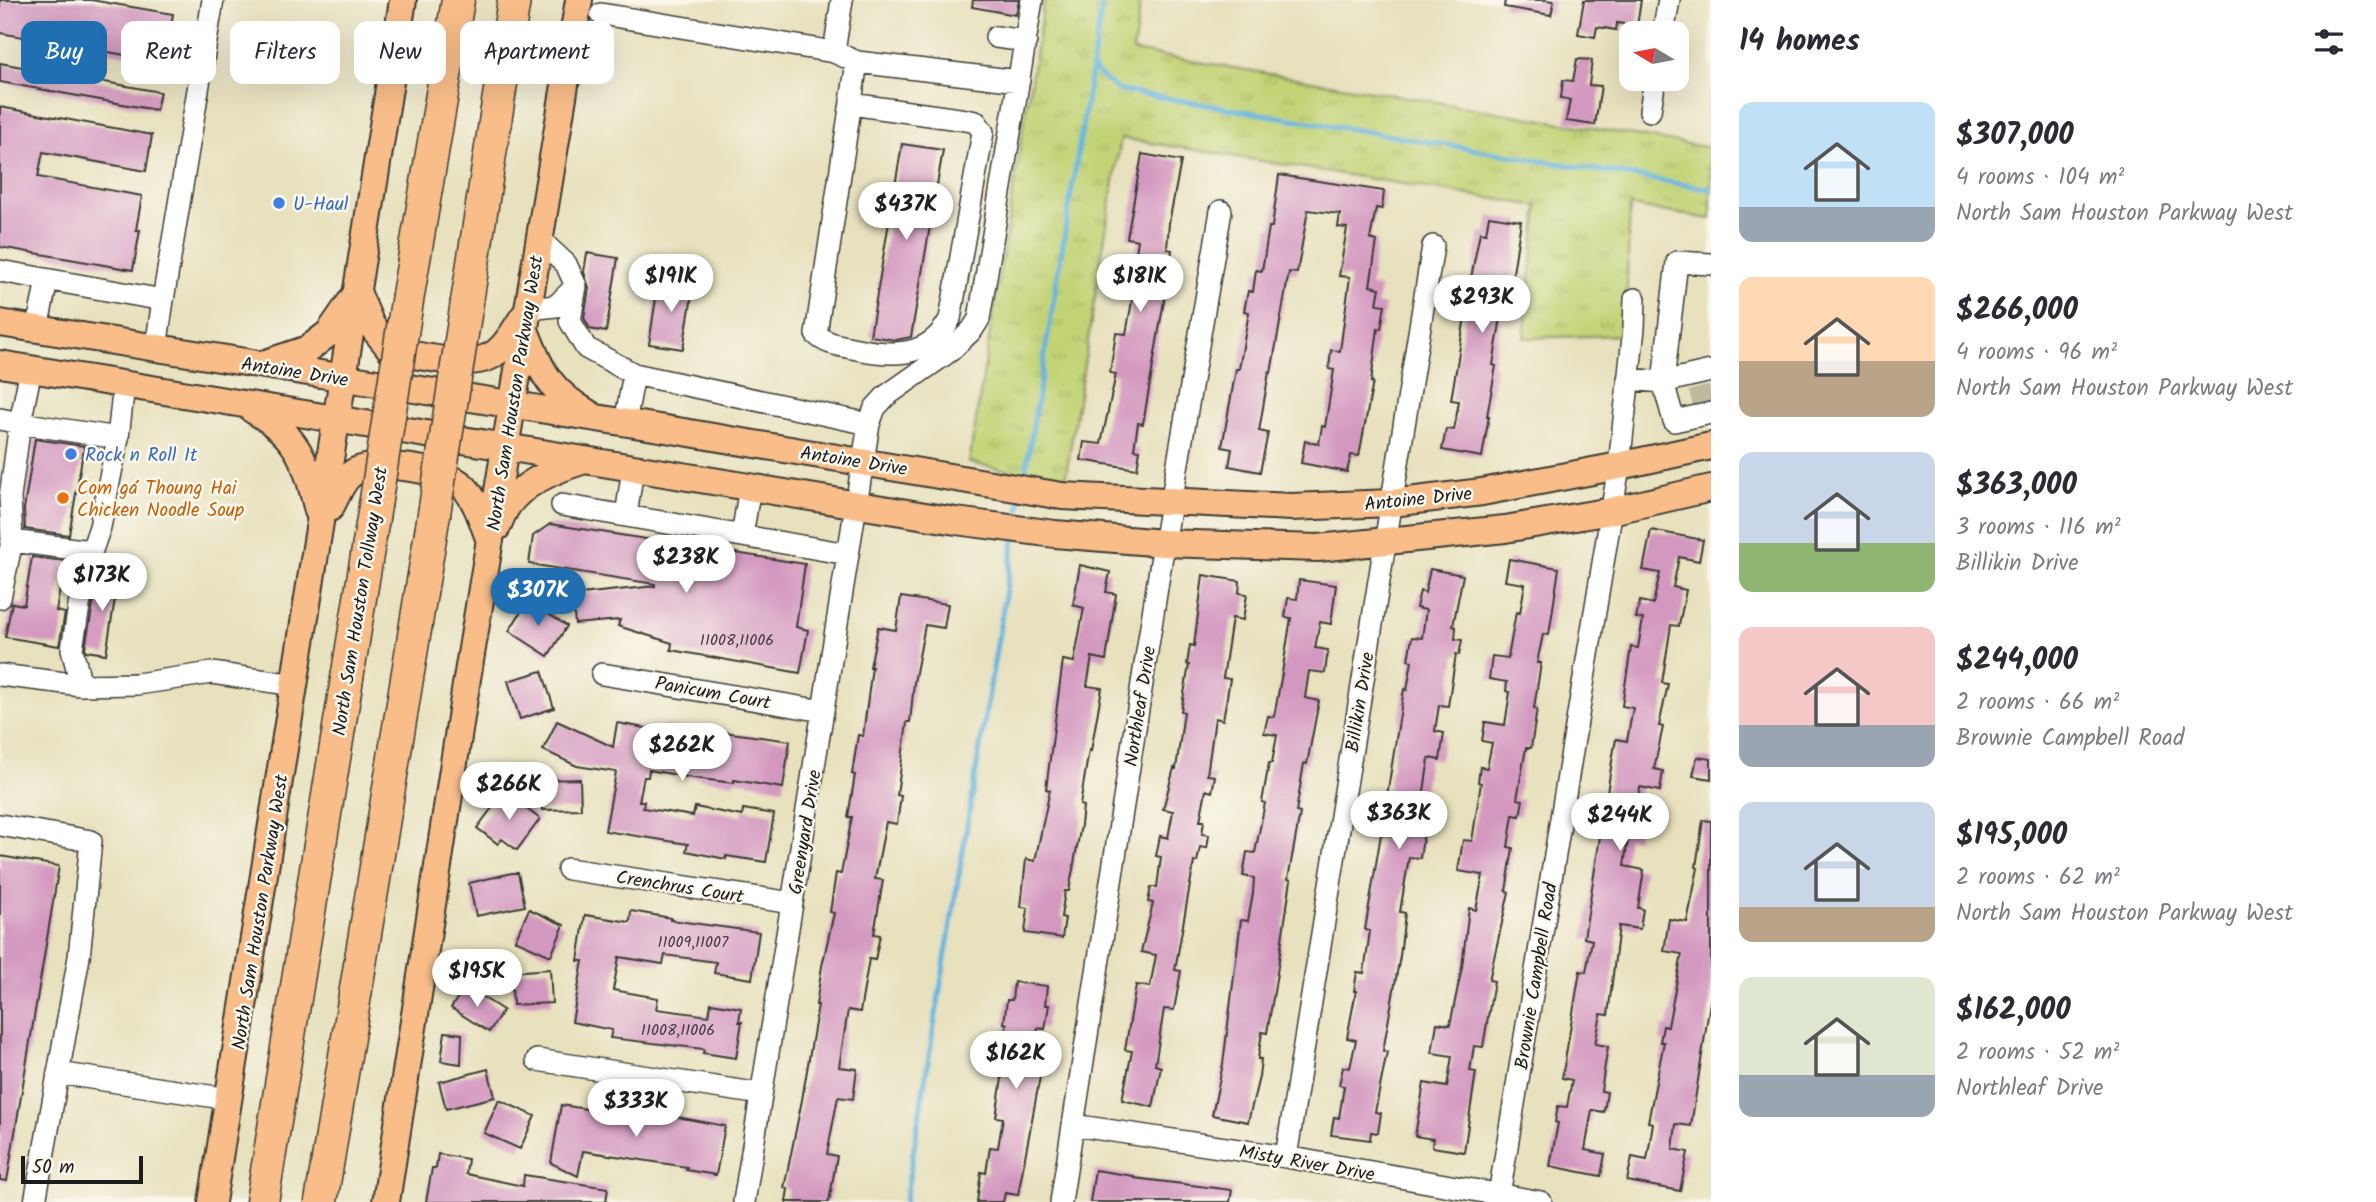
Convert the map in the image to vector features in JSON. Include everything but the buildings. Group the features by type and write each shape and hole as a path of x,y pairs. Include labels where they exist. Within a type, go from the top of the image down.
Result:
{"highway":[{"name":"North Sam Houston Tollway West","path":"262,1202 458,0"},
{"path":"321,1202 434,514 514,0"}],"main road":[{"name":"North Sam Houston Parkway West","path":"212,1202 403,0"},
{"name":"North Sam Houston Parkway West","path":"386,1202 526,320 540,240 590,7"},
{"path":"357,292 371,325 392,351 468,362 491,357 526,320"},
{"path":"260,365 308,349 329,333 357,292"},
{"path":"526,320 538,362 552,387 571,403 598,419"},
{"name":"Antoine Drive","path":"0,323 864,461 1062,496 1291,507 1392,503 1482,492 1711,446"},
{"path":"31,369 37,329"},
{"name":"Antoine Drive","path":"0,364 956,521 1055,534 1164,543 1318,548 1385,542 1505,529 1611,511 1711,488"},
{"path":"242,403 282,428 296,446 307,471 321,523"},
{"path":"490,541 508,504 525,489 566,466 585,460"},
{"path":"321,523 349,475 361,469 390,465 450,478 462,485 472,498 490,541"}],"street":[{"path":"156,348 213,0"},
{"path":"834,52 842,0"},
{"path":"540,240 566,264 576,286 570,321 586,348 634,374 869,424 875,408 886,396 950,351 972,330 979,319 1032,0"},
{"path":"1665,21 1669,0"},
{"path":"590,7 834,52 857,62 1019,80"},
{"path":"996,37 1026,41"},
{"path":"850,104 976,122 983,132 955,302 946,327 933,340 900,355 883,355 824,342 816,334 850,104 857,62"},
{"path":"1650,111 1653,91"},
{"name":"Northleaf Drive","path":"1061,1202 1164,543 1221,211"},
{"name":"Billikin Drive","path":"1286,1157 1433,246"},
{"path":"1704,395 1674,421 1663,382 1677,262 1711,264"},
{"path":"959,265 989,263"},
{"path":"0,271 163,300"},
{"path":"37,329 47,280"},
{"path":"526,320 556,306 576,286"},
{"name":"Brownie Campbell Road","path":"1499,1195 1619,466 1635,299"},
{"path":"0,598 12,541 10,421 31,369"},
{"path":"625,423 634,374"},
{"path":"1628,379 1663,382 1704,395"},
{"path":"81,685 72,649 85,570 100,527 118,438 124,384"},
{"path":"10,421 118,438"},
{"name":"Greenyard Drive","path":"744,1202 869,424"},
{"path":"626,516 633,468"},
{"path":"742,536 750,487"},
{"path":"562,505 848,554"},
{"path":"12,541 91,551"},
{"path":"0,675 81,685 137,684 212,673 295,685"},
{"name":"Panicum Court","path":"602,674 823,711"},
{"path":"0,825 91,841 79,957 35,1202"},
{"name":"Crenchrus Court","path":"568,869 792,903"},
{"path":"537,1060 761,1094"},
{"path":"58,1073 229,1099"},
{"name":"Misty River Drive","path":"1073,1125 1286,1157 1541,1202"}],"green space":[{"path":"1044,0 1141,0 1133,51 1711,148 1711,219 1630,206 1625,335 1524,338 1538,206 1121,138 1065,481 969,463"}],"waterway":[{"path":"1024,481 1103,0"},
{"path":"1092,69 1118,90 1711,189"},
{"path":"1017,522 1021,497"},
{"path":"905,1202 1015,535"}],"tunnel":[{"path":"1699,388 1704,407"}],"place":[{"name":"U-Haul","path":"279,203"},
{"name":"Rock n Roll It","path":"71,454"},
{"name":"Com gá Thoung Hai Chicken Noodle Soup","path":"63,498"}]}
